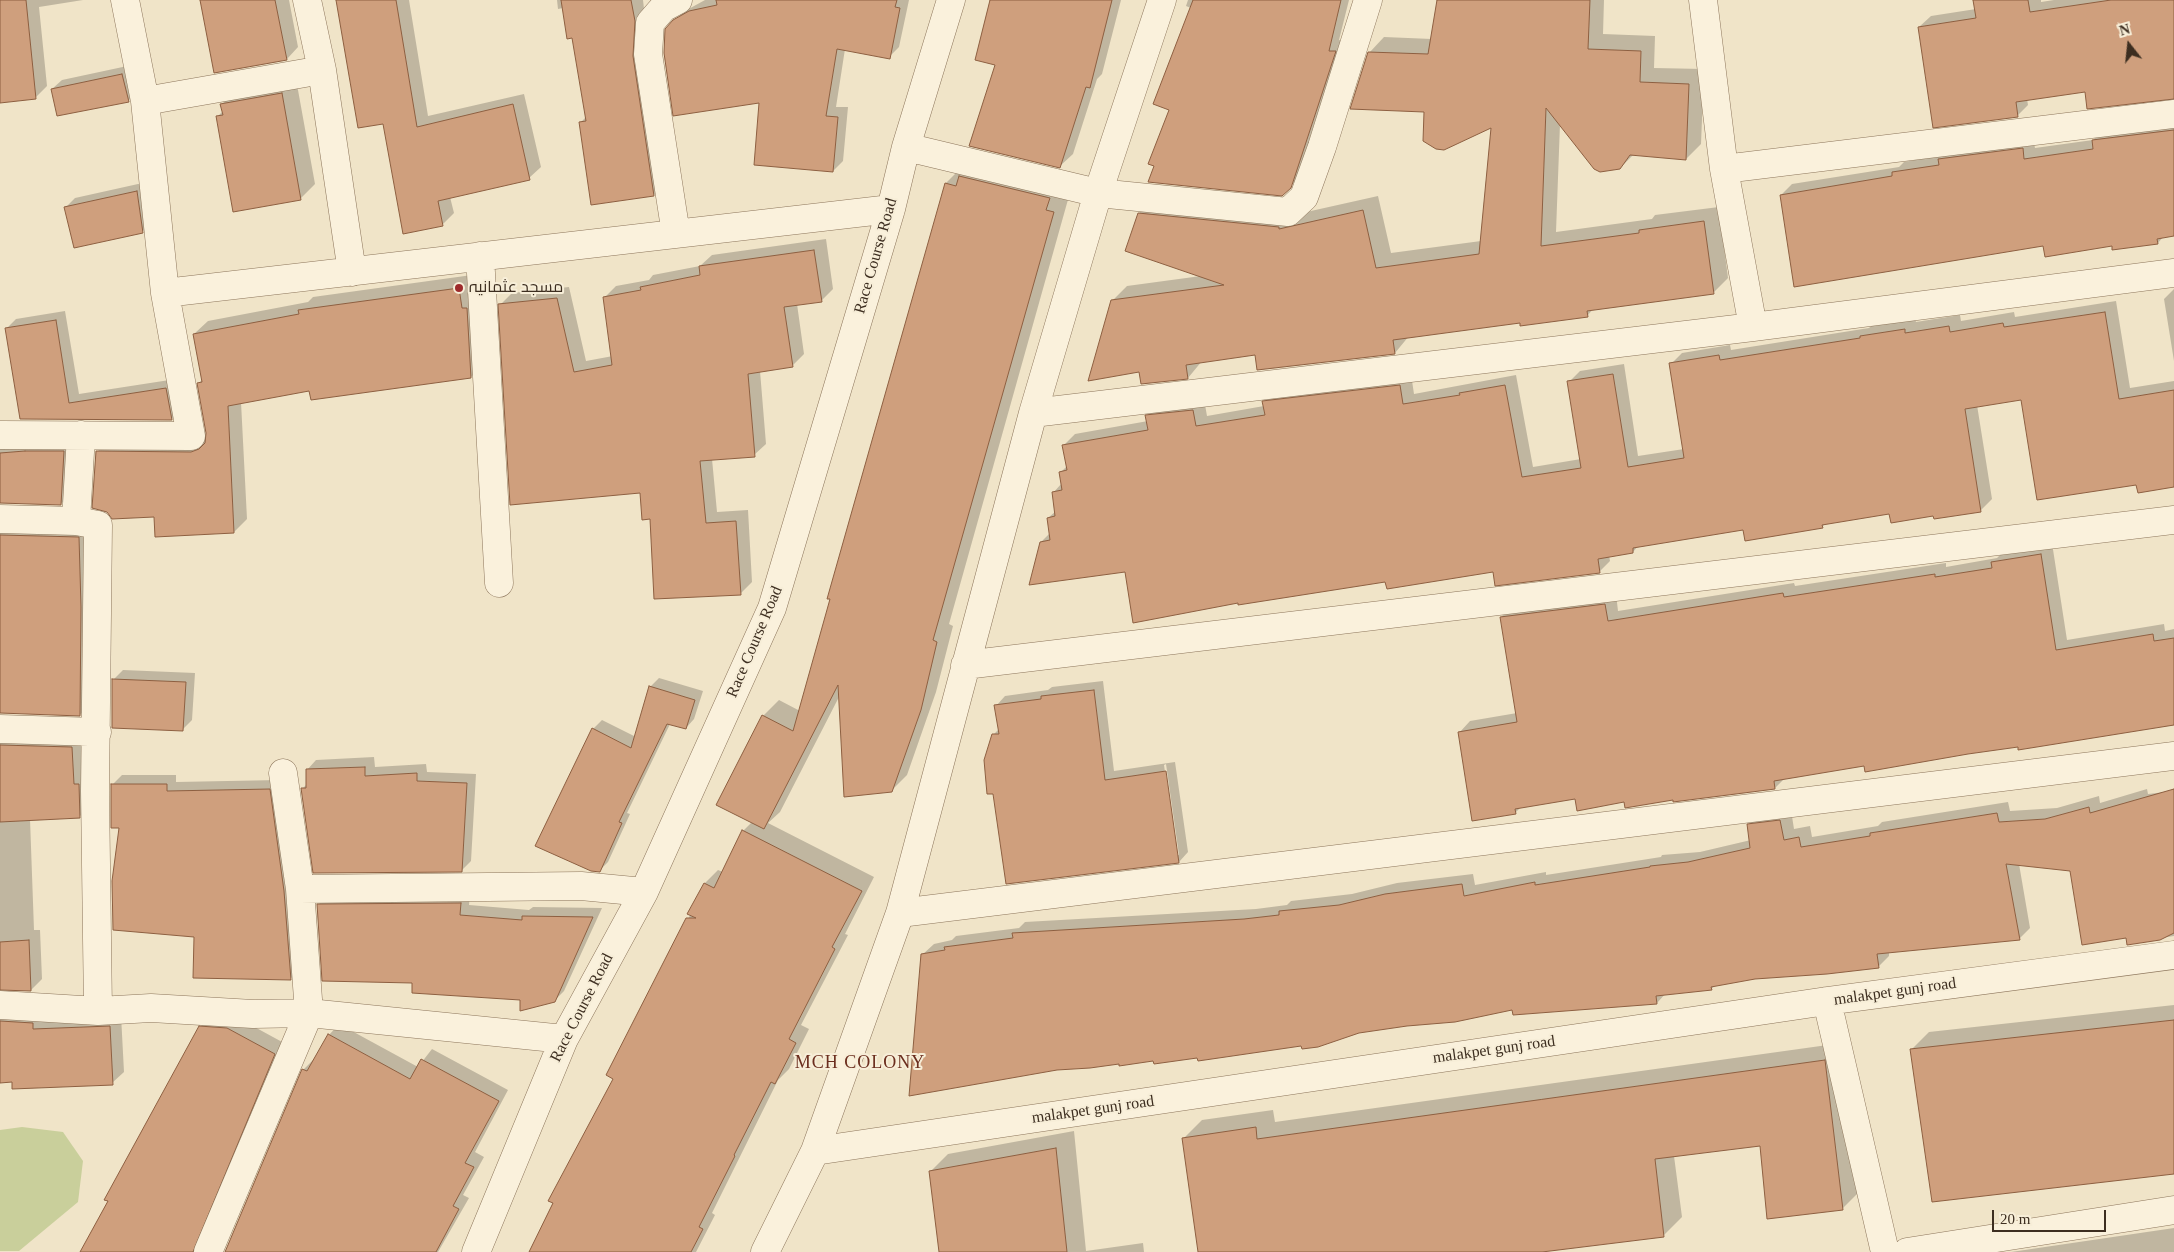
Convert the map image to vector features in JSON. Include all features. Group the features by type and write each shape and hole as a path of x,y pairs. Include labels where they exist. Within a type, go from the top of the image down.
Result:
{"street":[{"path":"0,435 191,436 165,293 145,101 125,0"},
{"path":"307,0 322,70 352,272"},
{"path":"676,234 648,54 650,22 663,8 678,0"},
{"name":"Race Course Road","path":"476,1252 564,1039 644,892 772,608 891,209 906,147 951,0"},
{"path":"765,1252 815,1151 900,914 1033,413 1098,192 1162,0"},
{"path":"906,147 1098,192 1288,212 1304,197 1322,147 1368,0"},
{"path":"1703,0 1724,169 1753,328"},
{"path":"145,101 322,70"},
{"path":"1724,169 2174,114"},
{"path":"165,293 891,209"},
{"path":"480,256 499,583"},
{"path":"1033,413 1753,328 2174,273"},
{"path":"76,521 81,435"},
{"path":"0,519 76,521 98,525 95,791 98,1011"},
{"path":"965,665 2174,520"},
{"path":"0,729 97,732"},
{"path":"900,914 2174,756"},
{"path":"208,1252 309,1013 300,889 284,773"},
{"path":"300,889 581,886 644,892"},
{"name":"malakpet gunj road","path":"815,1151 1827,1001 2174,955"},
{"path":"1827,1001 1885,1252"},
{"path":"0,1005 98,1011 151,1008 253,1014 309,1013 564,1039"},
{"path":"1907,1252 2174,1210"}],"green space":[{"path":"22,1127 63,1132 83,1161 78,1202 19,1251 0,1251 0,1130"}],"building":[{"path":"0,0 26,0 36,99 0,103"},
{"path":"200,0 275,0 287,60 214,73"},
{"path":"336,0 396,0 417,127 513,104 530,180 438,201 443,226 403,234 383,124 358,128"},
{"path":"561,0 631,0 635,21 633,56 654,196 591,205 579,122 586,121 572,38 567,39"},
{"path":"716,0 897,0 895,7 900,8 890,59 837,49 826,116 838,117 833,172 754,165 759,103 673,116 664,53 665,29 673,20 689,11 717,5"},
{"path":"990,0 1112,0 1090,88 1086,87 1060,168 969,146 995,65 975,60"},
{"path":"1193,0 1341,0 1329,51 1336,51 1291,188 1282,196 1148,182 1154,166 1148,164 1169,110 1153,104"},
{"path":"1437,0 1590,0 1588,49 1641,51 1640,82 1689,84 1686,160 1630,155 1620,169 1600,172 1594,169 1546,108 1541,246 1639,233 1639,230 1704,221 1714,294 1587,311 1588,317 1520,326 1520,323 1393,340 1395,354 1257,370 1255,355 1186,365 1188,379 1141,384 1139,372 1088,381 1111,300 1224,285 1125,251 1138,213 1279,227 1279,229 1363,210 1376,268 1479,254 1491,128 1444,150 1436,149 1423,141 1424,112 1350,109 1368,52 1428,54"},
{"path":"1973,0 2028,0 2030,12 2111,0 2174,0 2174,99 2087,109 2085,92 2016,102 2018,117 1933,128 1918,27 1976,18"},
{"path":"122,74 129,102 57,116 51,89"},
{"path":"282,93 301,200 233,212 216,116 223,115 220,104"},
{"path":"2174,130 2174,236 2157,239 2158,244 2112,250 2112,246 2045,257 2043,246 1794,287 1780,195 1892,176 1892,172 1939,165 1938,159 2023,148 2024,159 2093,149 2092,140"},
{"path":"959,176 1050,198 1046,210 1054,212 933,640 937,642 921,710 892,792 844,797 838,685 764,829 716,805 762,715 793,731 830,599 827,599 945,183 956,186"},
{"path":"137,191 143,233 74,248 64,207"},
{"path":"814,250 822,302 784,307 793,367 748,374 755,457 700,461 706,523 736,521 741,595 654,599 650,519 642,520 640,493 510,505 498,304 557,298 574,372 612,365 603,297 641,290 640,287 700,275 699,266"},
{"path":"459,288 462,308 467,308 471,378 311,400 309,391 228,406 234,533 155,537 154,517 112,519 107,512 92,508 96,451 191,452 199,449 205,443 206,433 197,383 202,382 193,334 299,314 298,310"},
{"path":"2105,312 2119,399 2174,390 2174,487 2138,493 2136,485 2037,500 2021,400 1965,409 1981,512 1934,519 1933,516 1891,523 1889,514 1822,525 1823,528 1745,541 1743,530 1633,548 1633,553 1598,559 1600,573 1495,586 1493,572 1387,589 1385,582 1238,605 1238,603 1133,623 1125,572 1029,585 1040,542 1050,540 1047,518 1055,516 1052,492 1062,490 1059,472 1067,470 1062,445 1148,430 1145,415 1193,410 1196,426 1265,415 1262,401 1400,385 1403,404 1460,395 1459,393 1505,385 1522,477 1581,468 1567,381 1613,374 1628,467 1684,458 1669,363 1719,355 1720,360 1905,329 1905,333 1949,326 1950,332 2003,323 2004,327"},
{"path":"56,320 69,403 166,388 172,420 20,419 5,328"},
{"path":"64,451 61,505 0,503 0,453"},
{"path":"0,535 79,537 81,607 80,716 0,713"},
{"path":"2041,554 2056,650 2153,634 2154,641 2174,638 2174,725 2018,750 2018,747 1968,754 1865,772 1864,766 1774,781 1775,789 1673,802 1673,800 1625,808 1624,802 1577,811 1575,799 1515,809 1516,814 1472,821 1458,732 1517,722 1500,617 1605,604 1608,621 1783,593 1784,597 1935,574 1935,577 1992,568 1991,562"},
{"path":"112,679 186,682 183,731 112,728"},
{"path":"649,686 695,700 686,729 667,724 619,822 622,823 600,872 591,871 535,846 592,728 631,748"},
{"path":"1094,690 1105,780 1166,771 1179,863 1006,884 993,794 987,794 984,760 992,734 999,734 994,705 1041,699 1041,696"},
{"path":"0,745 72,747 74,784 79,784 80,818 0,822"},
{"path":"365,767 365,776 417,773 417,781 467,783 462,872 313,873 301,788 306,788 306,769"},
{"path":"111,784 167,784 167,791 270,789 284,891 291,980 193,978 194,937 113,930 112,881 119,828 111,828"},
{"path":"2174,789 2174,933 2160,940 2127,945 2126,938 2082,945 2070,871 2006,864 2020,940 1877,954 1879,968 1755,979 1711,987 1712,990 1656,996 1657,1004 1513,1015 1512,1010 1455,1022 1359,1033 1318,1047 1302,1049 1301,1046 1198,1061 1197,1058 1154,1064 1153,1061 1119,1066 1119,1064 1057,1070 909,1096 921,954 945,950 944,947 1013,938 1012,933 1244,919 1279,915 1279,911 1339,905 1385,894 1462,884 1464,896 1535,882 1535,885 1650,866 1688,862 1750,848 1747,824 1780,820 1784,840 1799,837 1801,847 1870,836 1870,833 1997,813 1999,822 2045,819 2089,807 2090,813"},
{"path":"742,830 862,891 832,947 835,949 789,1039 796,1043 775,1084 771,1082 734,1155 699,1227 703,1229 691,1252 529,1252 553,1203 548,1201 613,1079 606,1075 686,918 696,918 687,914 704,883 714,888"},
{"path":"461,903 460,915 522,920 522,916 593,917 555,1002 520,1011 520,1000 412,993 412,983 322,981 317,904"},
{"path":"29,940 31,991 0,990 0,942"},
{"path":"2174,1020 2174,1174 1932,1202 1910,1049"},
{"path":"0,1021 33,1023 33,1029 110,1026 113,1085 12,1089 12,1082 0,1083"},
{"path":"199,1026 227,1028 275,1054 193,1252 80,1252 108,1201 104,1200"},
{"path":"328,1034 410,1079 421,1059 499,1101 465,1163 474,1167 453,1206 459,1209 436,1252 225,1252 302,1069 307,1071"},
{"path":"1825,1060 1843,1210 1767,1219 1760,1146 1655,1159 1664,1237 1542,1252 1198,1252 1182,1138 1256,1127 1257,1139"},
{"path":"1056,1148 1067,1252 939,1252 929,1171"}],"place":[{"name":"مسجد عثمانیہ","path":"459,288"}],"district":[{"name":"MCH COLONY","path":"860,1063"}]}
